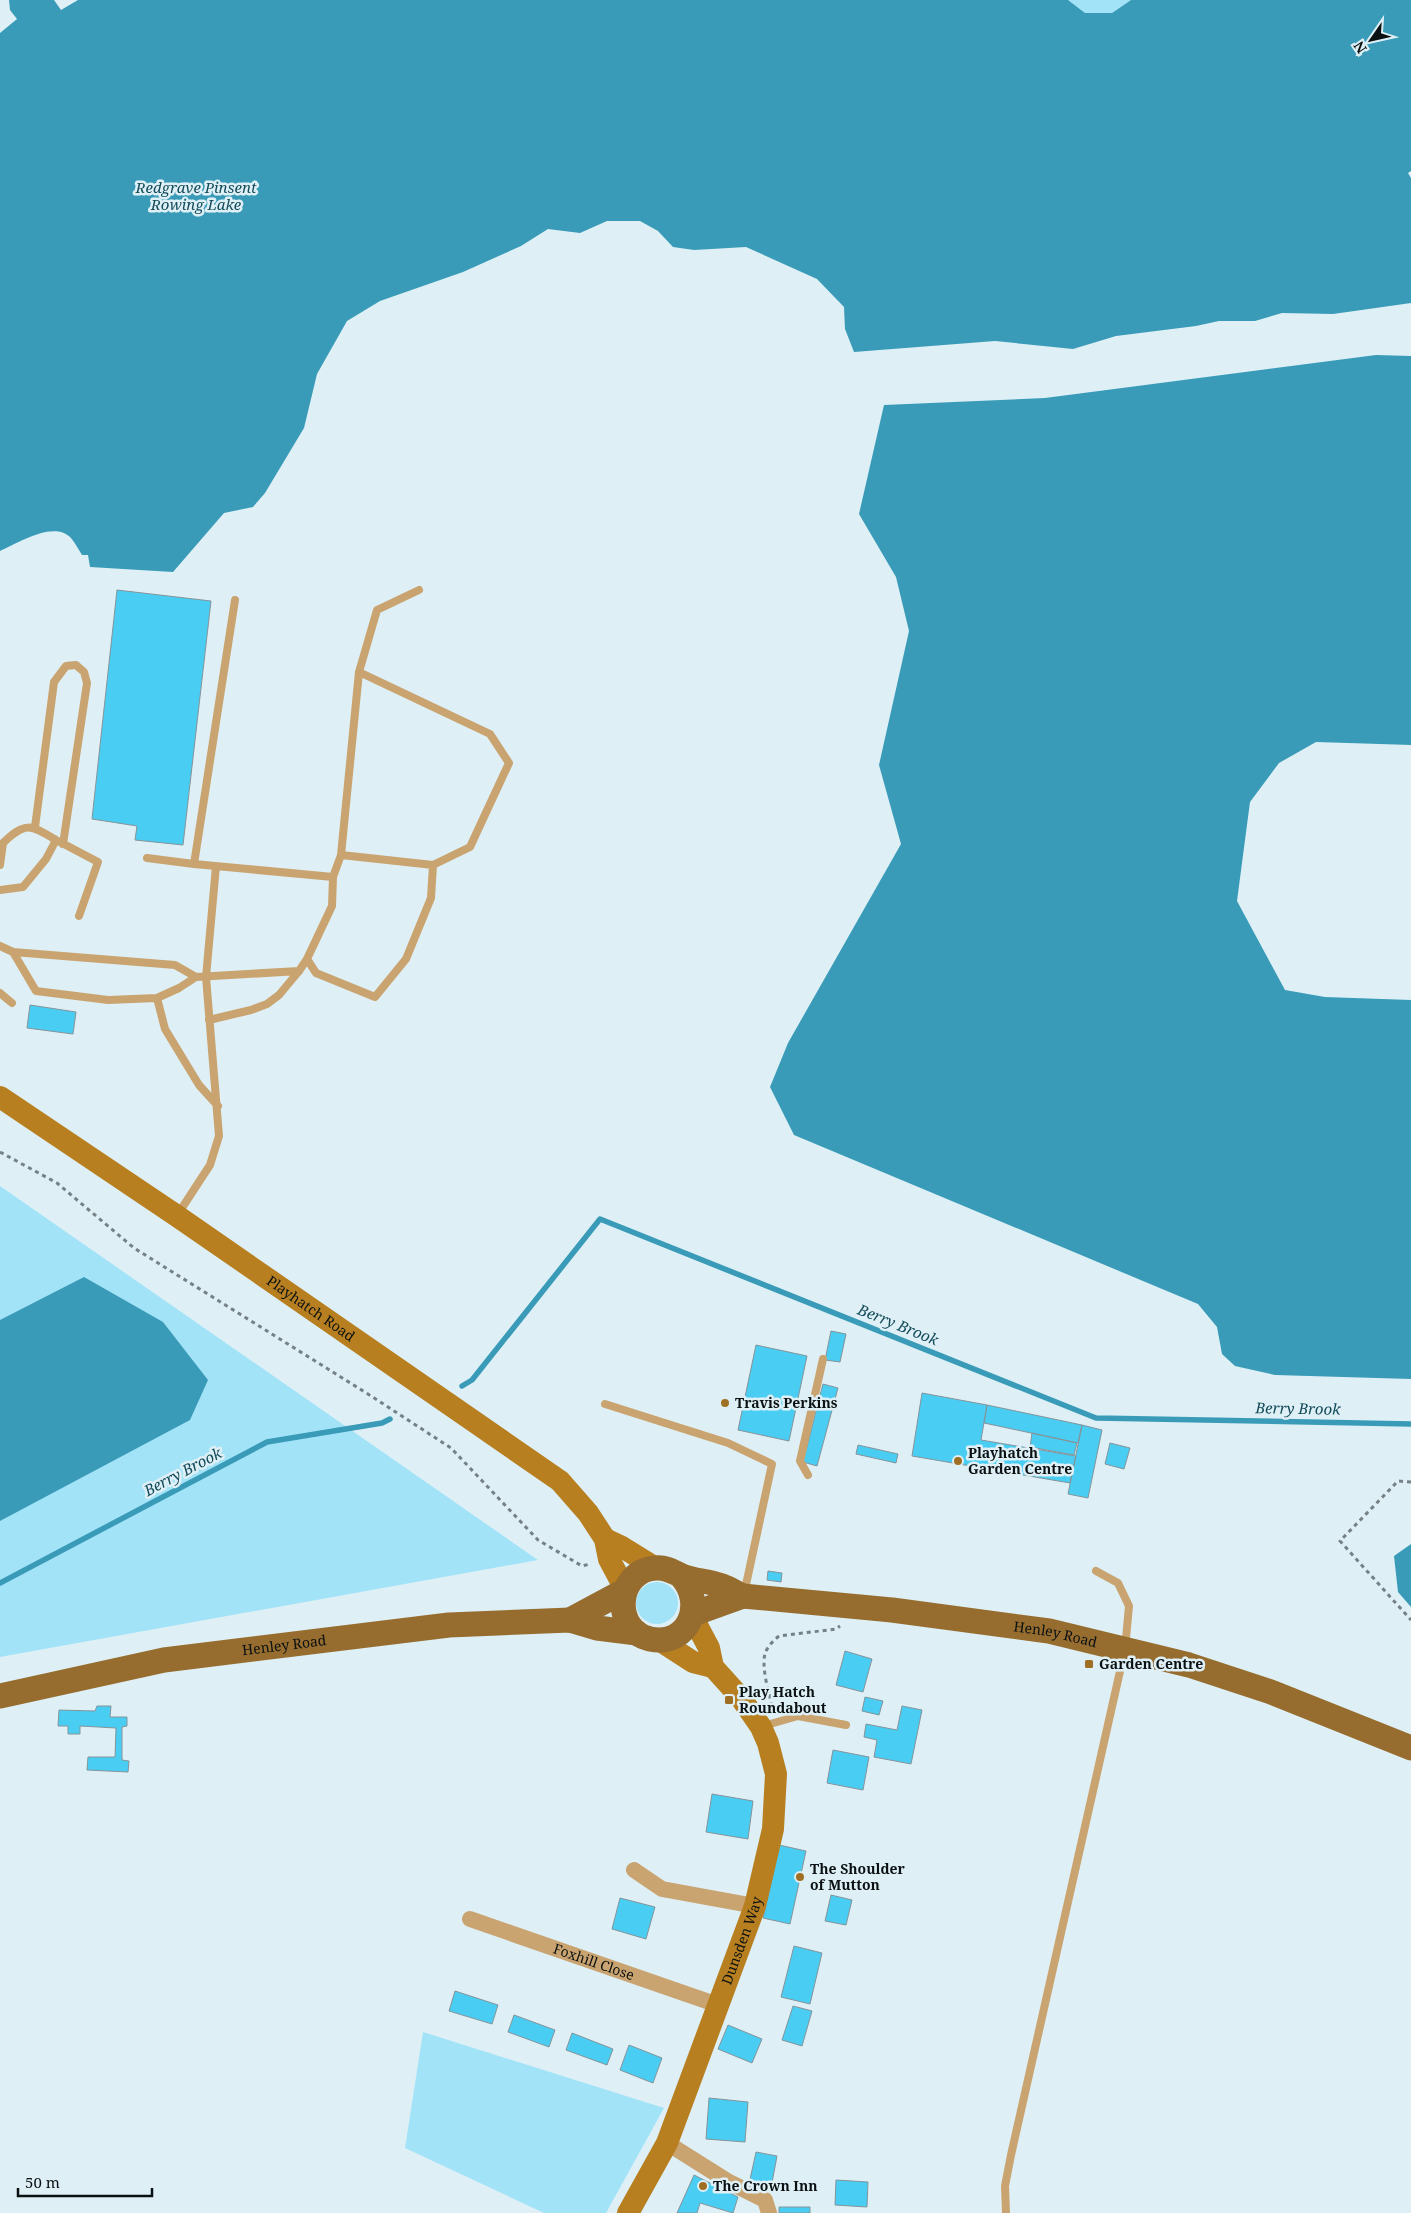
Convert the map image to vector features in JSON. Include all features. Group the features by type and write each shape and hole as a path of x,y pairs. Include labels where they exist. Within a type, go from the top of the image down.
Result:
{"main road":[{"name":"Playhatch Road","path":"0,1097 177,1216 560,1481 588,1513 607,1549 625,1590"},
{"path":"607,1549 622,1547 656,1568 673,1571 688,1584 694,1604 692,1615 682,1630 675,1635 648,1636"},
{"path":"656,1568 638,1574 625,1590 622,1600 625,1618 648,1636 693,1662 713,1667"},
{"name":"Henley Road","path":"681,1576 722,1586 743,1596 864,1607 1049,1631 1189,1665 1271,1692 1411,1748"},
{"name":"Henley Road","path":"570,1620 625,1590"},
{"name":"Henley Road","path":"692,1615 743,1596"},
{"name":"Dunsden Way","path":"628,2213 667,2143 755,1906 773,1828 776,1802 776,1774 768,1743 768,1724 713,1667 709,1648 692,1615"},
{"name":"Henley Road","path":"0,1696 164,1660 449,1625 570,1620 596,1628 648,1636"}],"street":[{"path":"634,1870 662,1888 755,1906"},
{"name":"Foxhill Close","path":"470,1920 718,2005"},
{"path":"667,2143 729,2182 765,2200 769,2213"}],"lane":[{"path":"209,1020 251,1010 267,1004 279,995 308,959 332,906 333,878 341,855 359,672 377,610 419,590"},
{"path":"194,864 235,600"},
{"path":"0,890 23,887 59,842 87,683 84,672 76,665 66,666 54,682 35,827"},
{"path":"341,855 433,865 470,847 509,763 490,734 359,672"},
{"path":"0,866 3,843 17,829 35,827 98,862 79,916"},
{"path":"147,858 333,878"},
{"path":"308,959 316,973 375,997 406,959 431,898 433,865"},
{"path":"177,1216 210,1165 219,1136 206,976 216,866"},
{"path":"0,946 13,952 176,965 196,977"},
{"path":"13,952 36,991 108,1000 157,998 179,988 196,977 299,971"},
{"path":"0,994 12,1003"},
{"path":"157,998 165,1029 199,1085 218,1106"},
{"path":"808,1475 800,1461 823,1359"},
{"path":"605,1404 728,1443 772,1464 743,1596"},
{"path":"1006,2213 1004,2186 1125,1649 1129,1606 1118,1584 1096,1571"},
{"path":"768,1724 798,1716 846,1725"}],"path":[{"path":"0,1152 56,1184 134,1248 451,1448 538,1540 582,1566 607,1549"},
{"path":"1411,1482 1398,1481 1340,1541 1411,1620"},
{"path":"768,1724 765,1653 773,1642 779,1636 836,1629 864,1607"}],"shaded area":[{"path":"1068,0 1131,0 1112,13 1085,13"},
{"path":"0,1186 538,1560 0,1657"},
{"path":"661,1582 669,1585 675,1591 678,1603 675,1615 669,1621 653,1624 645,1621 639,1615 636,1599 639,1591 645,1585"},
{"path":"423,2032 664,2108 606,2213 544,2213 405,2148"}],"water":[{"name":"Redgrave Pinsent Rowing Lake","path":"9,0 54,0 61,10 78,0 1068,0 1085,13 1112,13 1131,0 1411,0 1411,171 1408,173 1411,178 1411,303 1333,314 1282,313 1255,321 1219,321 1196,326 1116,336 1073,349 995,341 854,352 845,329 844,307 817,279 746,247 694,250 673,247 658,231 640,221 607,221 580,233 548,229 521,246 463,272 380,301 347,321 317,374 304,428 265,493 253,507 224,513 173,572 90,567 88,555 82,555 71,538 64,533 55,531 36,535 0,551 0,33 17,19 10,10"},
{"path":"1376,355 1411,356 1411,745 1316,742 1279,763 1250,802 1237,901 1285,990 1325,997 1411,1000 1411,1379 1275,1375 1235,1366 1222,1354 1217,1327 1198,1304 794,1135 770,1087 788,1043 901,844 879,765 909,631 896,577 859,514 884,405 1045,398"},
{"path":"84,1277 163,1322 208,1380 190,1420 0,1521 0,1320"},
{"path":"1411,1544 1411,1607 1398,1592 1394,1556"}],"building":[{"path":"117,590 211,601 183,845 135,840 137,826 92,819"},
{"path":"30,1005 76,1012 73,1034 27,1028"},
{"path":"831,1331 846,1334 840,1362 825,1360"},
{"path":"756,1345 807,1356 789,1441 738,1430"},
{"path":"823,1384 838,1388 817,1466 803,1462"},
{"path":"922,1393 987,1405 981,1440 1076,1456 1070,1483 912,1456"},
{"path":"987,1405 1082,1425 1078,1443 984,1423"},
{"path":"1082,1425 1102,1430 1088,1498 1068,1494"},
{"path":"1032,1433 1077,1443 1074,1455 1030,1447"},
{"path":"1110,1443 1130,1448 1124,1469 1105,1464"},
{"path":"858,1445 898,1454 896,1463 856,1454"},
{"path":"768,1571 782,1573 781,1582 767,1580"},
{"path":"845,1651 872,1659 863,1692 836,1685"},
{"path":"865,1697 883,1701 879,1715 862,1711"},
{"path":"97,1706 111,1706 110,1717 127,1717 127,1726 122,1727 122,1760 129,1761 128,1772 87,1770 88,1757 115,1757 116,1728 80,1726 80,1734 68,1734 68,1726 58,1726 59,1710 95,1711"},
{"path":"902,1706 922,1710 911,1764 874,1757 877,1740 864,1737 866,1724 897,1730"},
{"path":"833,1750 869,1757 863,1790 827,1783"},
{"path":"712,1794 753,1801 748,1839 706,1832"},
{"path":"779,1845 806,1851 790,1924 763,1918"},
{"path":"831,1895 852,1900 846,1925 825,1921"},
{"path":"620,1898 655,1907 646,1939 612,1929"},
{"path":"794,1946 822,1953 810,2004 781,1997"},
{"path":"455,1991 498,2005 492,2024 449,2011"},
{"path":"793,2006 812,2011 802,2046 782,2040"},
{"path":"514,2015 555,2030 549,2047 508,2032"},
{"path":"728,2025 762,2039 752,2063 718,2049"},
{"path":"572,2033 613,2049 607,2065 566,2050"},
{"path":"629,2045 662,2058 653,2083 620,2070"},
{"path":"709,2098 748,2102 745,2142 706,2139"},
{"path":"756,2152 777,2156 771,2188 749,2184"},
{"name":"The Crown Inn","path":"694,2175 738,2197 733,2213 700,2203 697,2213 677,2213"},
{"path":"836,2180 868,2182 867,2207 835,2205"},
{"path":"779,2207 810,2207 810,2213 779,2213"}],"waterway":[{"name":"Berry Brook","path":"462,1386 472,1380 600,1219 1096,1418 1411,1424"},
{"name":"Berry Brook","path":"0,1583 267,1442 382,1423 390,1419"}],"place":[{"name":"Travis Perkins","path":"725,1403"},
{"name":"Playhatch Garden Centre","path":"958,1461"},
{"name":"Garden Centre","path":"1089,1664"},
{"name":"Play Hatch Roundabout","path":"729,1700"},
{"name":"The Shoulder of Mutton","path":"800,1877"},
{"name":"The Crown Inn","path":"703,2186"}]}
